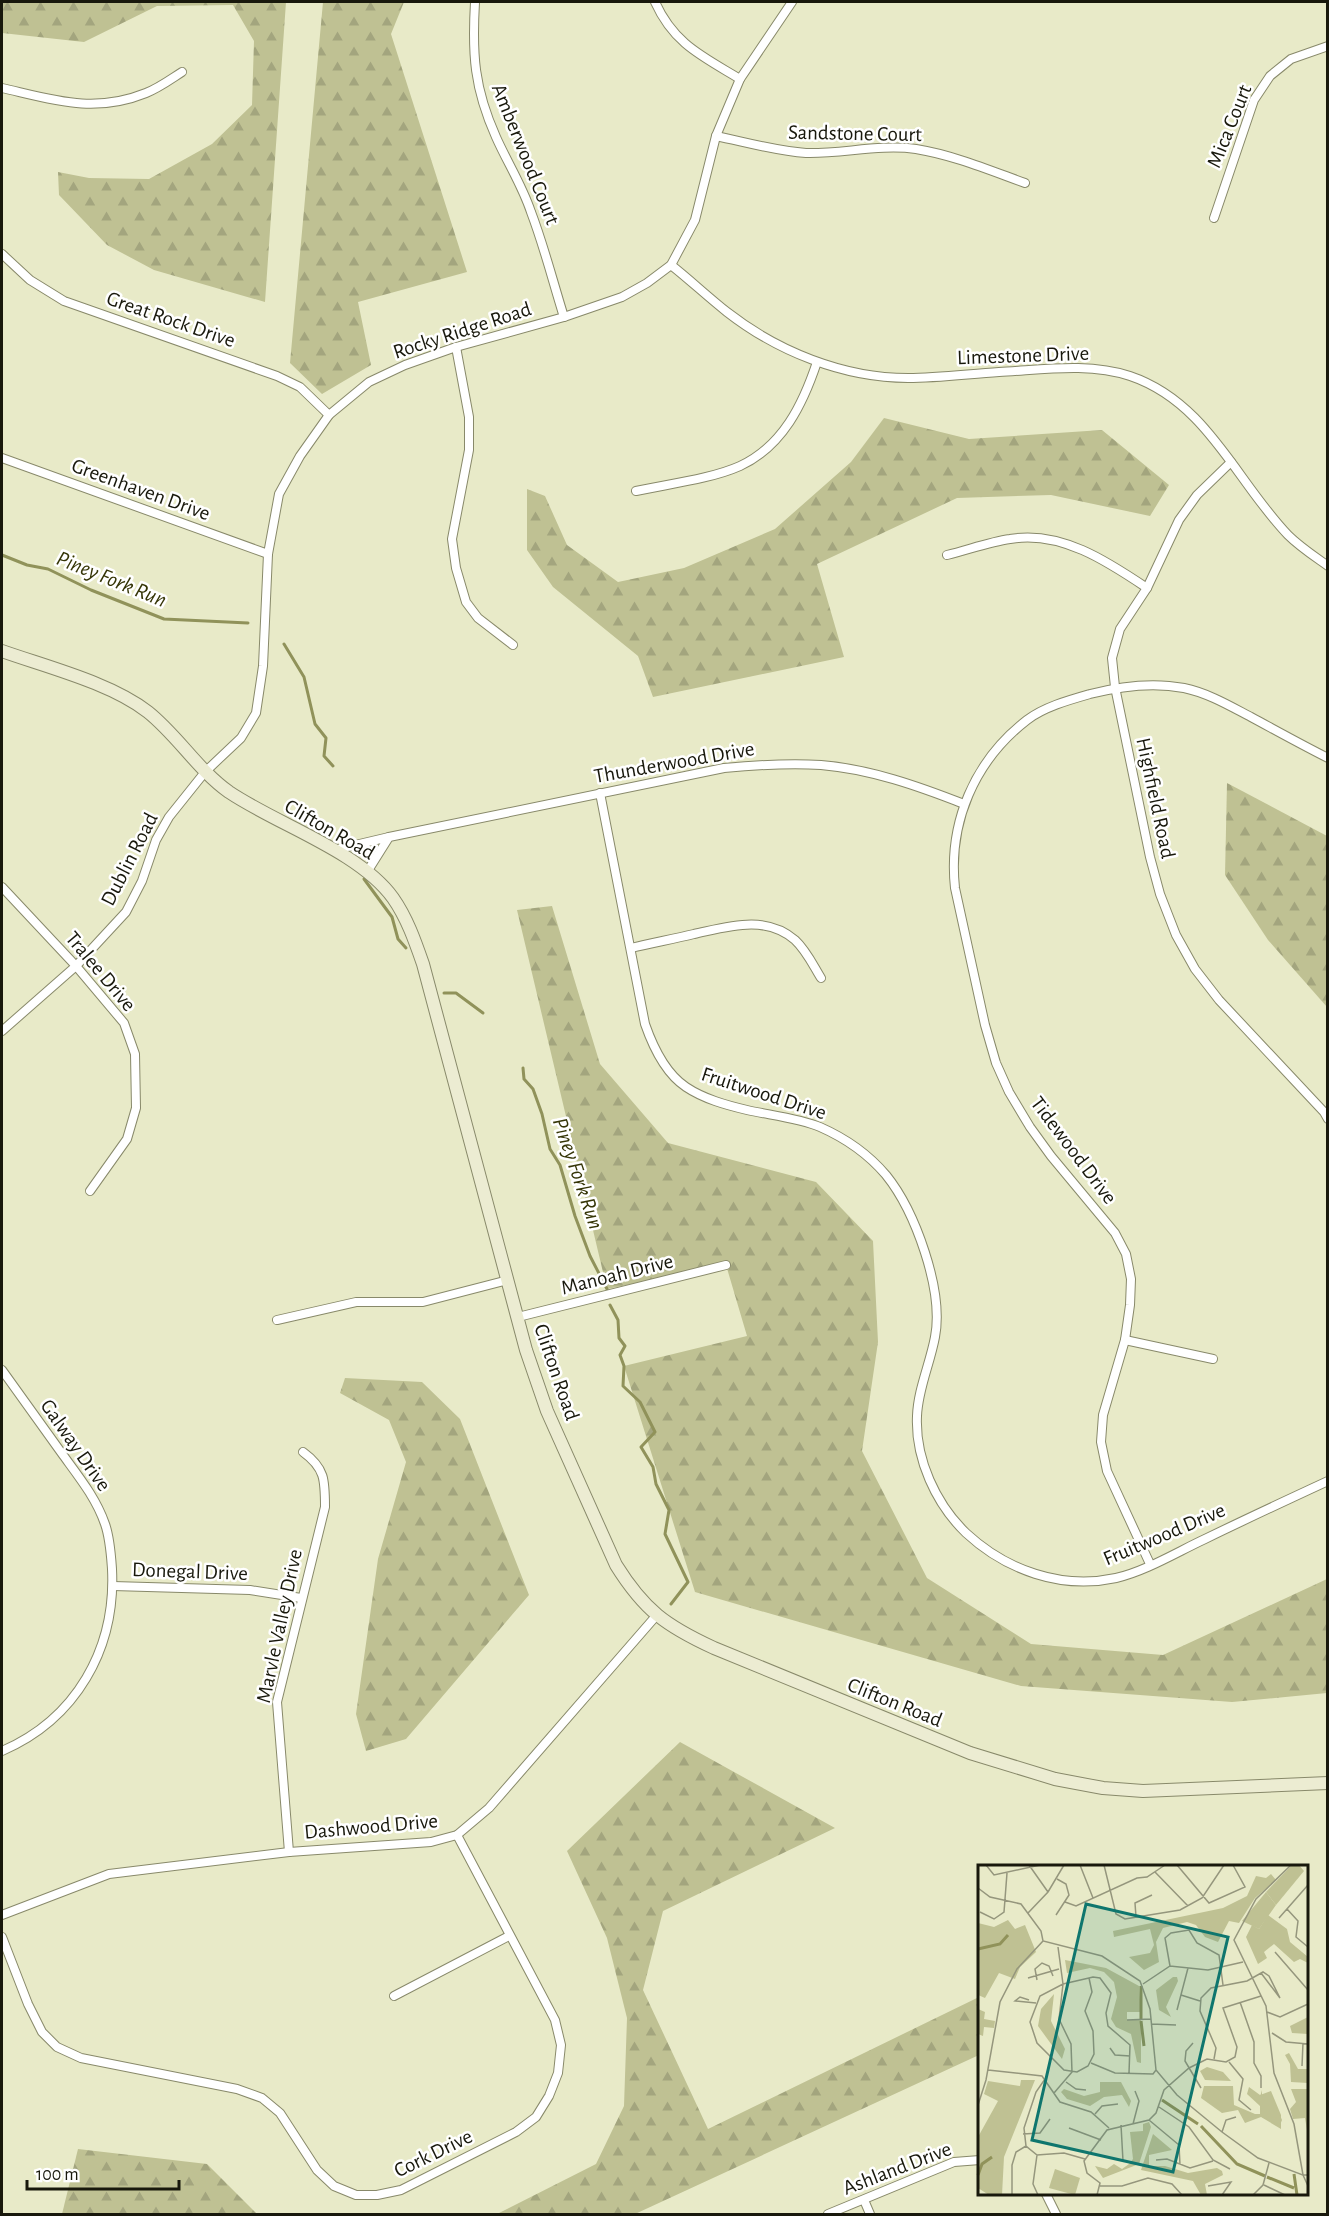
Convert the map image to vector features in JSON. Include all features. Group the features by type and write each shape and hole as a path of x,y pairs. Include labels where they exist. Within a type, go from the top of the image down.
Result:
{"main road":[{"name":"Clifton Road","path":"2,651 98,686 140,706 171,733 205,772 241,800 334,850 367,872 393,898 406,919 414,939 539,1391 616,1565 632,1590 656,1616 690,1637 851,1705 969,1753 1035,1774 1085,1785 1143,1791 1328,1783"}],"street":[{"name":"Amberwood Court","path":"475,2 472,43 484,107 496,138 531,211 564,317"},
{"path":"656,2 666,24 679,40 740,79"},
{"name":"Rocky Ridge Road","path":"205,772 241,738 256,713 263,666 268,554 279,494 300,456 329,415 369,382 424,357 564,317 622,297 671,265 695,220 716,136 740,79 792,2"},
{"name":"Mica Court","path":"1214,218 1254,100 1270,76 1291,59 1328,46"},
{"path":"2,88 84,105 116,103 148,93 182,72"},
{"name":"Sandstone Court","path":"716,136 806,153 878,148 914,149 957,159 1025,183"},
{"name":"Great Rock Drive","path":"2,254 30,280 64,301 277,376 300,387 329,415"},
{"name":"Limestone Drive","path":"671,265 728,313 766,338 817,362 860,373 906,378 1095,369 1129,376 1159,389 1189,412 1215,440 1288,534 1328,566"},
{"path":"456,347 469,417 469,450 452,540 456,568 466,602 478,618 513,645"},
{"path":"636,491 740,466 770,445 796,413 806,395 817,362"},
{"name":"Greenhaven Drive","path":"2,458 268,554"},
{"name":"Highfield Road","path":"1232,462 1197,495 1179,520 1147,588 1120,629 1112,658 1115,687 1150,857 1160,894 1176,935 1195,969 1219,1000 1328,1119"},
{"path":"947,555 1011,538 1044,539 1076,547 1147,588"},
{"path":"1115,687 1157,685 1216,698 1328,758"},
{"name":"Tidewood Drive","path":"1115,687 1065,701 1028,719 999,747 979,771 964,804 956,835 952,865 985,1025 996,1063 1009,1092 1030,1127 1115,1233 1126,1254 1131,1279 1125,1340 1103,1415 1101,1442 1107,1471 1150,1564"},
{"name":"Thunderwood Drive","path":"334,850 724,768 777,764 823,766 875,775 920,787 964,804"},
{"name":"Dublin Road","path":"2,1031 76,966 126,912 142,881 156,840 169,817 205,772"},
{"name":"Fruitwood Drive","path":"600,793 645,1024 653,1046 666,1066 684,1086 706,1097 729,1105 819,1127 868,1156 901,1195 913,1220 930,1271 936,1308 936,1335 921,1387 917,1416 918,1443 926,1472 941,1503 958,1526 1004,1561 1029,1573 1059,1580 1089,1581 1117,1578 1328,1481"},
{"path":"367,872 389,837"},
{"name":"Tralee Drive","path":"2,887 76,966 123,1023 135,1054 136,1108 127,1139 90,1191"},
{"path":"631,948 739,924 760,924 781,931 795,940 821,978"},
{"name":"Manoah Drive","path":"518,1317 726,1265"},
{"path":"277,1320 356,1302 423,1302 508,1280"},
{"path":"1125,1340 1213,1359"},
{"name":"Galway Drive","path":"2,1370 92,1495 106,1525 113,1586 110,1616 90,1674 73,1698 49,1724 20,1743 2,1751"},
{"name":"Marvle Valley Drive","path":"289,1852 277,1702 325,1507 325,1482 317,1462 303,1452"},
{"name":"Donegal Drive","path":"113,1586 250,1590 301,1598"},
{"name":"Dashwood Drive","path":"2,1915 109,1874 289,1852 431,1842 457,1835 489,1808 656,1616"},
{"name":"Cork Drive","path":"2,1937 28,2004 42,2032 57,2047 81,2058 237,2089 262,2098 280,2113 317,2170 334,2186 356,2195 377,2195 401,2190 516,2132 536,2117 549,2096 558,2073 561,2045 555,2020 457,1835"},
{"path":"394,1996 509,1936"},
{"name":"Ashland Drive","path":"828,2214 954,2162 978,2160"},
{"path":"1047,2195 1056,2214"},
{"path":"864,2200 870,2214"}],"green space":[{"path":"2,2 286,2 265,302 154,270 107,245 59,195 58,172 89,178 149,179 212,144 252,105 254,41 233,5 157,6 84,42 2,33"},
{"path":"323,2 404,2 391,34 467,272 358,302 371,365 322,394 290,363"},
{"path":"884,418 969,439 1102,430 1169,485 1150,516 1051,495 957,498 817,564 844,657 653,697 638,656 553,587 527,550 527,489 545,496 567,545 618,582 684,568 775,529 851,462"},
{"path":"1227,783 1327,836 1327,1007 1268,940 1225,875"},
{"path":"552,906 600,1064 668,1143 816,1182 873,1241 878,1342 862,1451 927,1578 1031,1644 1163,1655 1327,1579 1327,1693 1232,1702 1021,1686 695,1592 624,1366 747,1336 726,1265 607,1289 517,910"},
{"path":"345,1378 422,1382 460,1419 529,1595 406,1739 366,1751 356,1714 378,1559 406,1462 389,1420 340,1393"},
{"path":"680,1742 835,1828 663,1911 643,1990 708,2129 978,1997 978,2055 635,2214 497,2214 596,2164 624,2106 627,2018 607,1938 567,1851"},
{"path":"78,2149 207,2164 257,2214 62,2214"}],"waterway":[{"name":"Piney Fork Run","path":"2,555 27,565 48,569 91,590 164,619 248,623"},
{"name":"Piney Fork Run","path":"284,644 304,677 315,724 326,738 324,756 333,766"},
{"name":"Piney Fork Run","path":"364,879 392,917 398,939 406,948"},
{"name":"Piney Fork Run","path":"444,993 456,993 483,1013"},
{"name":"Piney Fork Run","path":"523,1068 524,1079 533,1089 542,1114 550,1149 560,1165 590,1256 607,1289"},
{"path":"610,1305 618,1320 619,1338 625,1346 620,1355 624,1366 623,1386 640,1402 655,1432 641,1447 653,1467 656,1484 669,1510 665,1534 688,1582 671,1604"}]}
